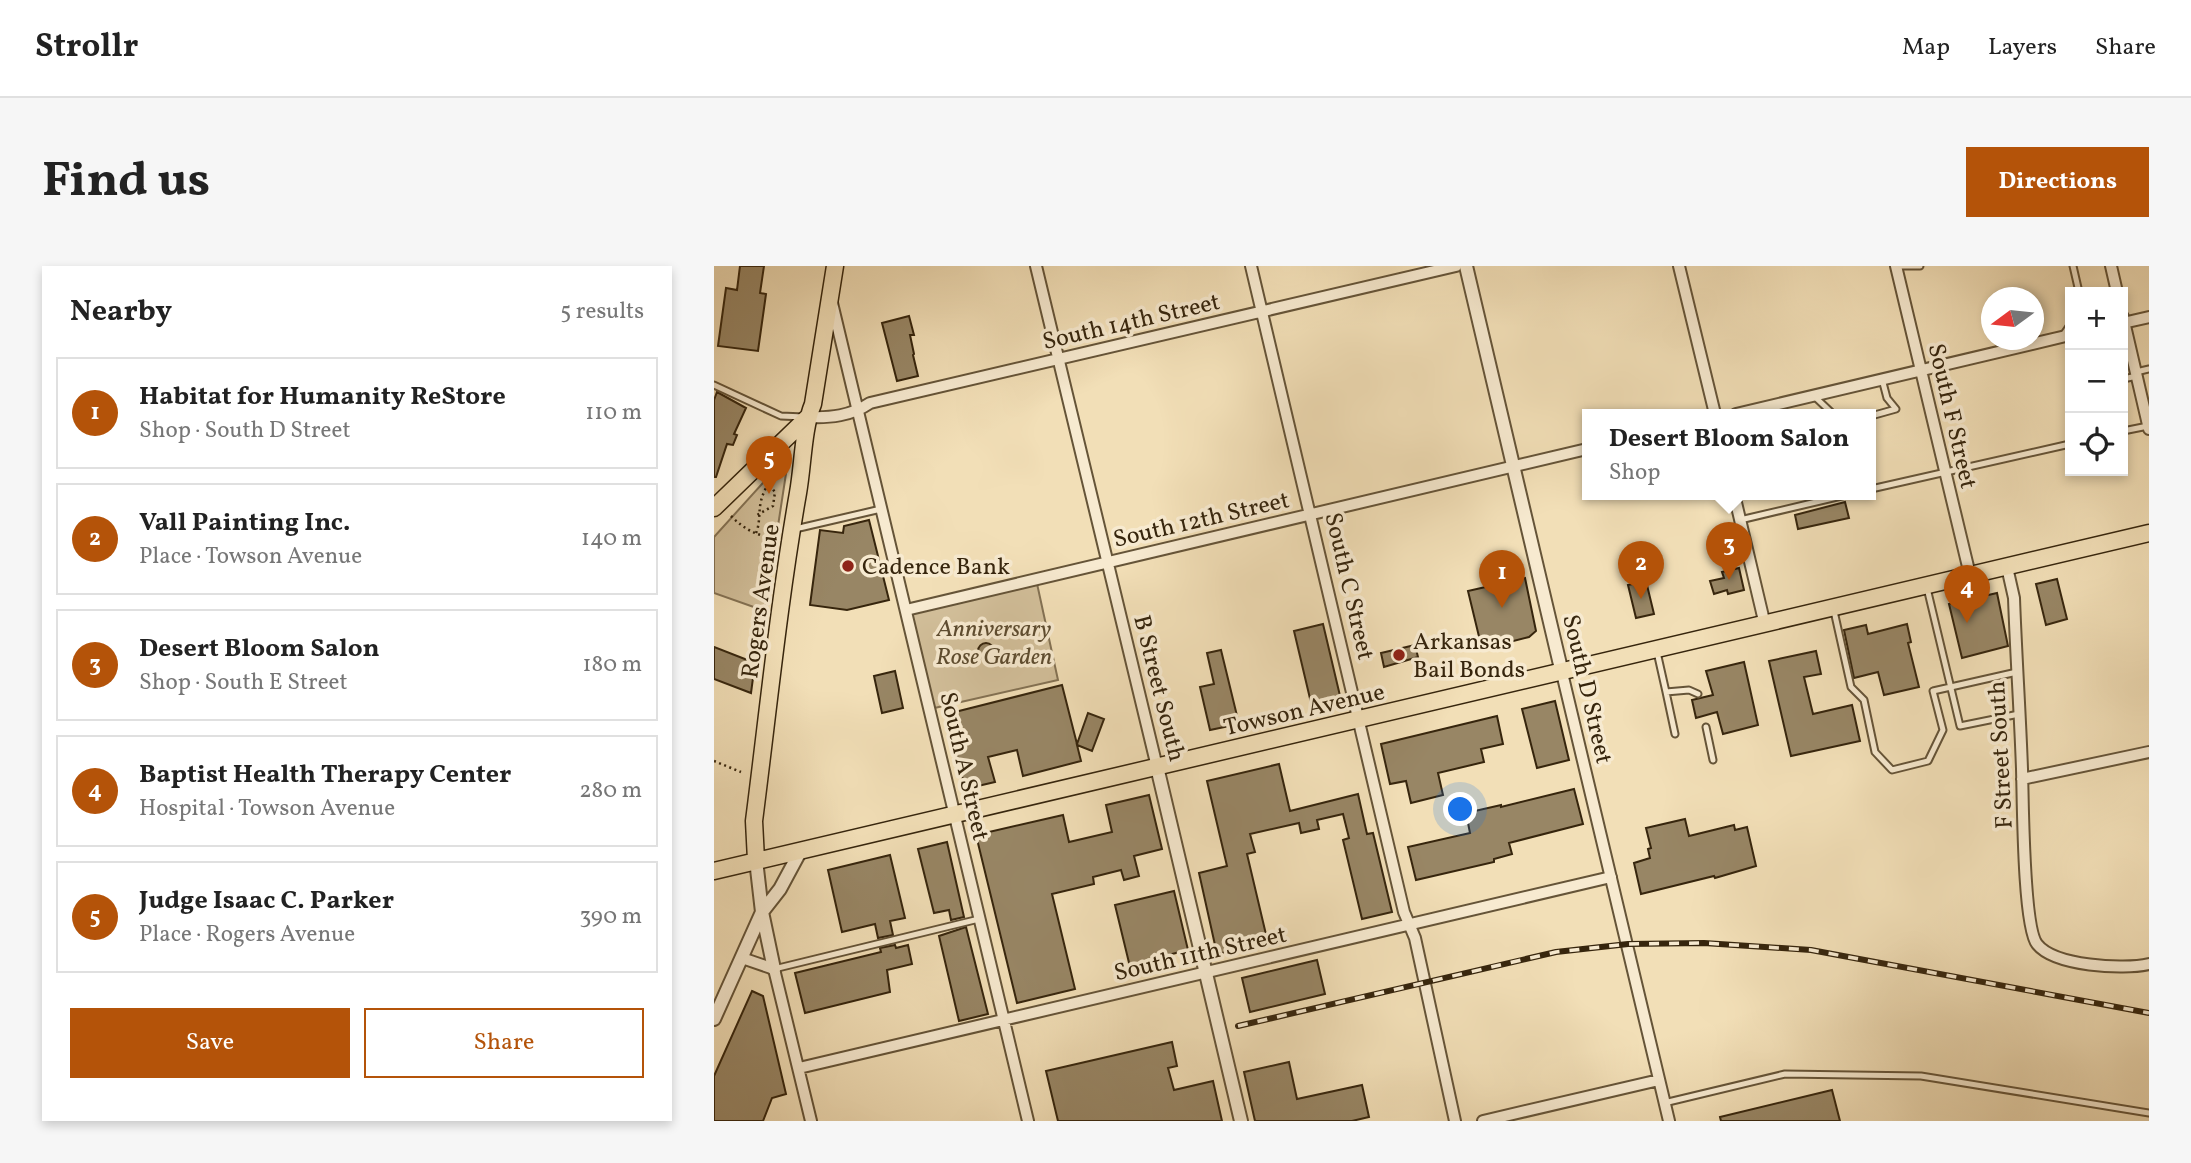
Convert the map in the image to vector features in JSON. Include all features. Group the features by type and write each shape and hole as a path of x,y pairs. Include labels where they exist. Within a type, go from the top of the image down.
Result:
{"main road":[{"name":"Rogers Avenue","path":"756,860 754,821 785,534 804,458 808,417 813,404 835,266"},
{"path":"716,504 808,417"},
{"name":"Towson Avenue","path":"714,871 2149,533"}],"street":[{"name":"B Street South","path":"1036,266 1241,1121"},
{"name":"South C Street","path":"1251,266 1404,912 1415,939 1455,1121"},
{"name":"South 14th Street","path":"808,417 828,418 858,411 870,403 1456,266"},
{"name":"South D Street","path":"1465,266 1669,1121"},
{"path":"1679,266 1714,409"},
{"name":"South F Street","path":"1898,266 1970,575"},
{"path":"2111,266 2116,287"},
{"name":"South A Street","path":"830,298 1028,1121"},
{"path":"2128,320 2149,317"},
{"path":"1758,409 2065,336"},
{"path":"2128,341 2149,428"},
{"name":"South 12th Street","path":"906,610 1582,450"},
{"path":"1735,500 1765,625"},
{"name":"F Street South","path":"2007,566 2014,598 2029,910 2034,941 2059,958 2126,968 2149,964"},
{"path":"2022,779 2149,752"},
{"path":"714,1019 762,912 780,889 802,850"},
{"path":"756,860 762,912 774,969 811,1121"},
{"name":"South 11th Street","path":"799,1068 1611,877"},
{"path":"742,958 774,969"},
{"path":"1483,1121 1659,1080"}],"lane":[{"path":"1898,266 1920,266"},
{"path":"2073,266 2078,287"},
{"path":"2128,377 2149,369"},
{"path":"1876,415 1896,410 1887,398 1882,379"},
{"path":"714,385 781,416 808,417"},
{"path":"1814,396 1828,409"},
{"path":"2128,430 2149,428"},
{"path":"1876,488 2065,444"},
{"path":"1740,520 1825,500"},
{"path":"785,534 882,509"},
{"path":"1926,585 1961,726 2019,714"},
{"path":"1833,609 1851,687 1864,700 1875,752 1892,770 1928,761 1943,730 1933,691 2017,672"},
{"path":"1657,650 1675,734"},
{"path":"1666,692 1689,690 1698,694"},
{"path":"1706,727 1713,760"},
{"path":"774,969 980,919"},
{"path":"1664,1102 1785,1074 1907,1076 2149,1113"}],"path":[{"path":"756,533 759,526 757,515 759,499 766,488 771,487 775,492 773,506 757,515"},
{"path":"731,516 741,526 764,537 785,534"},
{"path":"714,761 741,772"}],"green space":[{"path":"789,454 765,611 714,593 714,537"},
{"name":"Anniversary Rose Garden","path":"1036,579 1058,680 930,709 906,610"}],"building":[{"path":"740,266 764,266 760,293 766,294 758,351 718,346 726,288 737,290"},
{"path":"909,316 914,335 910,335 918,376 897,381 882,323"},
{"path":"717,392 746,408 734,434 737,435 733,445 727,444 714,477 714,400"},
{"path":"1845,502 1849,518 1798,529 1795,515"},
{"name":"Cadence Bank","path":"869,520 889,600 847,610 810,605 820,530 843,533 844,526"},
{"path":"1739,568 1744,590 1728,594 1727,590 1714,594 1710,581 1724,578 1722,572"},
{"path":"1525,578 1536,631 1529,637 1482,649 1468,591"},
{"path":"2057,579 2067,619 2046,625 2036,584"},
{"path":"1646,581 1654,614 1636,618 1628,585"},
{"path":"1997,593 2008,646 1962,658 1949,604"},
{"path":"1323,624 1341,700 1312,707 1294,631"},
{"path":"1907,624 1911,642 1908,643 1919,687 1884,695 1878,672 1854,678 1844,630 1866,625 1868,634"},
{"path":"986,643 994,651 986,659 978,651"},
{"name":"Arkansas Bail Bonds","path":"1415,645 1418,657 1384,667 1381,653"},
{"path":"714,647 755,663 751,693 714,679"},
{"path":"1221,650 1239,724 1210,730 1200,687 1214,684 1207,653"},
{"path":"1816,651 1821,674 1804,677 1813,714 1852,705 1860,741 1791,756 1769,661"},
{"path":"1744,662 1758,725 1723,734 1717,712 1696,718 1692,700 1713,695 1706,671"},
{"path":"895,671 903,708 882,713 874,676"},
{"path":"1062,685 1077,744 1088,713 1104,719 1092,751 1077,745 1081,761 1023,776 1017,750 988,757 995,782 965,789 947,714"},
{"path":"1555,701 1569,760 1537,768 1522,709"},
{"path":"1497,716 1503,744 1481,749 1484,762 1438,773 1443,795 1411,803 1406,781 1390,784 1381,744"},
{"path":"1279,764 1290,811 1358,794 1367,834 1373,833 1392,912 1362,919 1343,840 1349,838 1343,814 1317,820 1319,829 1301,833 1299,823 1250,834 1255,852 1247,854 1268,943 1217,954 1199,873 1227,866 1207,781"},
{"path":"1574,789 1583,824 1509,843 1512,854 1494,859 1494,862 1416,880 1408,847 1470,833 1466,813"},
{"path":"1149,795 1162,849 1134,856 1139,876 1124,880 1121,870 1093,877 1094,884 1052,894 1075,989 1017,1003 976,835 1063,815 1069,842 1112,832 1106,805"},
{"path":"1685,819 1689,836 1734,825 1735,830 1747,827 1756,866 1641,894 1634,863 1650,858 1648,849 1651,848 1646,828"},
{"path":"947,842 964,917 951,920 949,910 934,913 918,849"},
{"path":"890,855 905,918 890,921 893,935 878,938 875,924 842,932 828,870"},
{"path":"1174,891 1188,950 1160,957 1161,964 1131,971 1115,905"},
{"path":"966,927 988,1014 959,1021 939,936"},
{"path":"895,945 896,948 908,945 912,964 887,970 890,992 805,1013 795,973 881,952 880,948"},
{"path":"1317,960 1325,994 1250,1012 1242,978"},
{"path":"752,991 763,996 786,1094 772,1098 763,1121 714,1121 714,1076"},
{"path":"1172,1042 1177,1066 1168,1068 1174,1090 1213,1081 1222,1121 1058,1121 1046,1071"},
{"path":"1289,1062 1297,1099 1362,1085 1369,1117 1352,1121 1255,1121 1244,1072"},
{"path":"1832,1090 1840,1121 1721,1121 1720,1117"}],"railway":[{"path":"1238,1026 1556,952 1628,944 1704,943 1811,950 2149,1013"}],"place":[{"name":"Judge Isaac C. Parker","path":"769,494"},
{"name":"Cadence Bank","path":"848,566"},
{"name":"Desert Bloom Salon","path":"1729,580"},
{"name":"Vall Painting Inc.","path":"1641,599"},
{"name":"Habitat for Humanity ReStore","path":"1502,608"},
{"name":"Baptist Health Therapy Center","path":"1967,623"},
{"name":"Arkansas Bail Bonds","path":"1399,655"}]}
